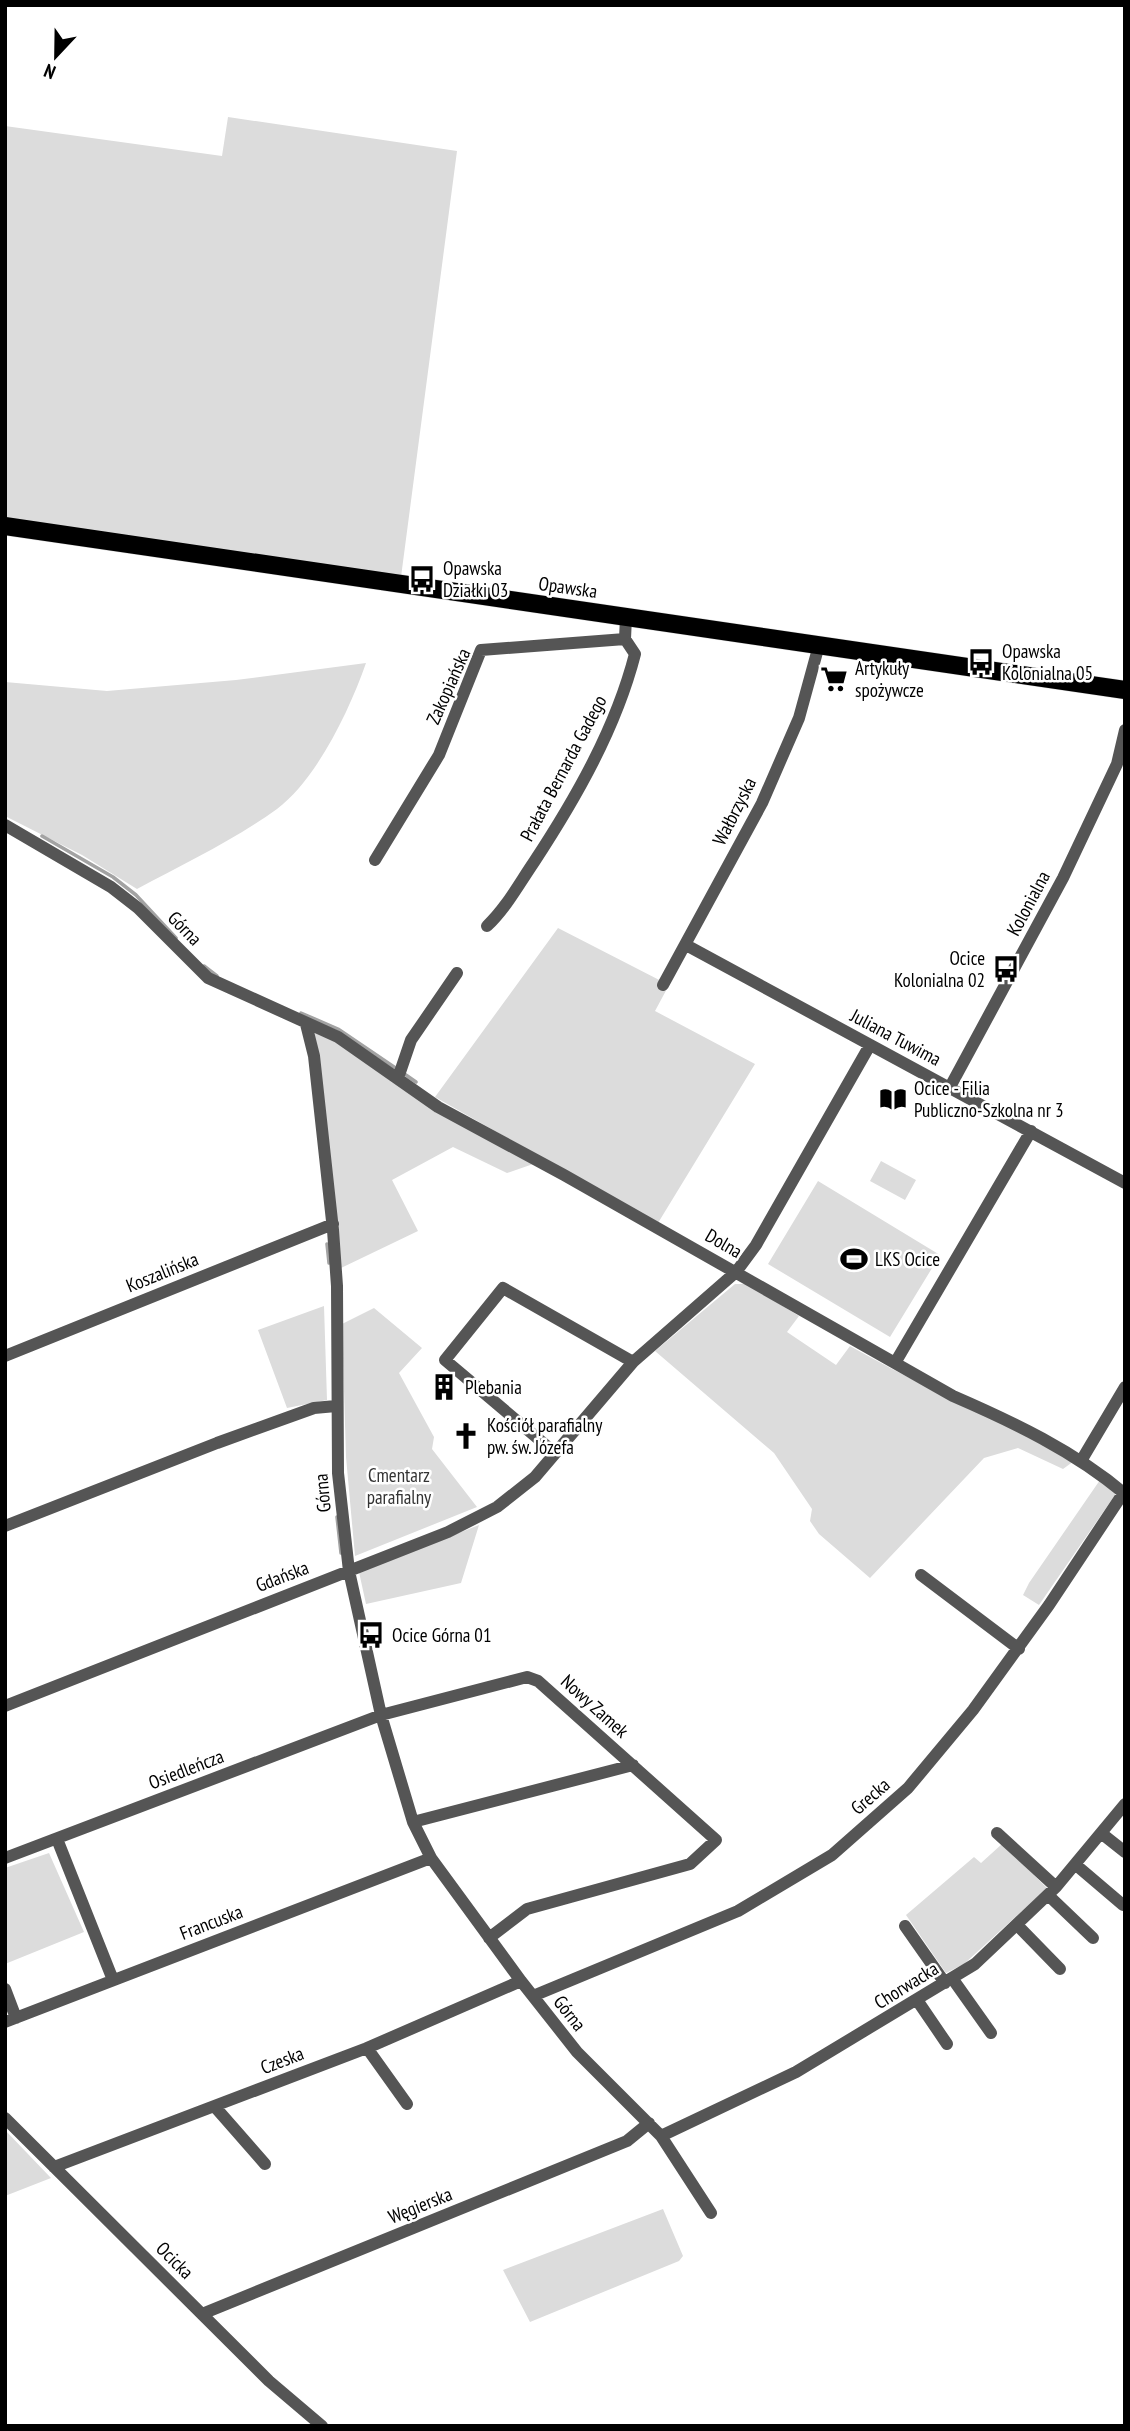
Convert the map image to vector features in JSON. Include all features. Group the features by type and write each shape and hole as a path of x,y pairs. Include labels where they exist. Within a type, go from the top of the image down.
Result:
{"main road":[{"name":"Opawska","path":"5,526 1125,690"}],"street":[{"name":"Prałata Bernarda Gadego","path":"486,926 501,912 565,815 624,696 635,654 625,639 626,617"},
{"name":"Zakopiańska","path":"375,860 439,755 481,650 625,639"},
{"name":"Wałbrzyska","path":"663,985 762,803 799,718 819,645"},
{"name":"Kolonialna","path":"950,1087 1063,878 1117,764 1125,730"},
{"name":"Górna","path":"5,825 111,887 138,908 208,978 306,1024 314,1056 333,1224 337,1286 338,1474 349,1571 381,1715 413,1822 431,1858 521,1981 577,2052 661,2136 711,2213"},
{"name":"Juliana Tuwima","path":"685,945 1125,1183"},
{"path":"400,1072 411,1041 457,973"},
{"name":"Dolna","path":"306,1024 338,1037 400,1072 438,1107 894,1363 1081,1461 1124,1493"},
{"name":"Gdańska","path":"5,1706 448,1532 497,1507 535,1477 633,1362 736,1272 756,1245 870,1045"},
{"path":"894,1363 1031,1131"},
{"name":"Koszalińska","path":"5,1356 333,1224"},
{"path":"555,1453 444,1360 503,1288 633,1362"},
{"path":"1081,1461 1125,1387"},
{"path":"5,1526 302,1412 336,1406"},
{"name":"Grecka","path":"533,1996 738,1911 832,1855 908,1788 974,1710 1019,1649 1124,1493"},
{"path":"921,1575 1019,1649"},
{"name":"Nowy Zamek","path":"381,1715 527,1677 538,1681 716,1840 690,1864 527,1909 489,1938"},
{"name":"Osiedleńcza","path":"5,1858 381,1715"},
{"path":"413,1822 633,1765"},
{"name":"Chorwacka","path":"661,2136 796,2072 975,1964 1052,1891 1125,1804"},
{"path":"997,1833 1093,1938"},
{"path":"1101,1833 1125,1852"},
{"path":"57,1839 113,1980"},
{"name":"Francuska","path":"11,2020 431,1858"},
{"path":"1076,1865 1123,1905"},
{"path":"905,1926 991,2033"},
{"path":"1018,1926 1060,1969"},
{"name":"Czeska","path":"54,2167 216,2108 367,2048 521,1981"},
{"path":"5,1989 11,2020"},
{"path":"917,2000 947,2044"},
{"path":"367,2048 407,2105"},
{"path":"216,2108 265,2164"},
{"name":"Ocicka","path":"5,2118 269,2381 322,2426"},
{"name":"Węgierska","path":"202,2314 627,2141 649,2123"}],"green space":[{"path":"228,117 457,151 401,577 5,517 5,126 222,156"},
{"path":"366,663 351,701 319,762 292,796 244,831 137,889 82,855 5,816 5,682 107,691 236,680"},
{"path":"558,928 669,985 655,1011 755,1064 658,1223 435,1097"},
{"path":"309,1027 337,1039 536,1163 507,1173 453,1147 392,1180 418,1231 341,1268"},
{"path":"881,1161 916,1180 905,1200 870,1181"},
{"name":"LKS Ocice","path":"818,1181 940,1255 890,1337 768,1264"},
{"path":"735,1284 747,1284 799,1316 787,1332 836,1365 850,1346 1074,1461 1063,1469 1018,1448 984,1458 870,1578 819,1534 810,1521 812,1509 774,1453 655,1351"},
{"path":"324,1306 327,1400 287,1408 258,1330"},
{"name":"Cmentarz parafialny","path":"374,1308 422,1348 399,1373 434,1437 432,1449 477,1507 355,1556 346,1457 342,1324"},
{"path":"1100,1480 1117,1492 1039,1605 1023,1595"},
{"path":"479,1525 461,1583 366,1604 359,1572"},
{"path":"1002,1844 1047,1888 964,1964 946,1973 906,1915 974,1857 981,1863"},
{"path":"49,1853 84,1932 5,1964 5,1868"},
{"path":"5,2130 51,2178 5,2196"},
{"path":"663,2209 683,2256 679,2261 530,2322 503,2270"}],"waterway":[{"path":"42,836 113,877 136,895 176,938"},
{"path":"204,966 217,976"},
{"path":"301,1013 338,1029 397,1069"},
{"path":"403,1073 416,1082"},
{"path":"327,1244 329,1263"},
{"path":"337,1517 341,1553"}],"place":[{"name":"Opawska Działki 03","path":"422,579"},
{"name":"Opawska Kolonialna 05","path":"981,662"},
{"name":"Artykuły spożywcze","path":"834,679"},
{"name":"Ocice Kolonialna 02","path":"1006,969"},
{"name":"Ocice - Filia Publiczno-Szkolna nr 3","path":"893,1099"},
{"name":"LKS Ocice","path":"854,1259"},
{"name":"Plebania","path":"444,1387"},
{"name":"Kościół parafialny pw. św. Józefa","path":"466,1436"},
{"name":"Ocice Górna 01","path":"371,1635"}]}
